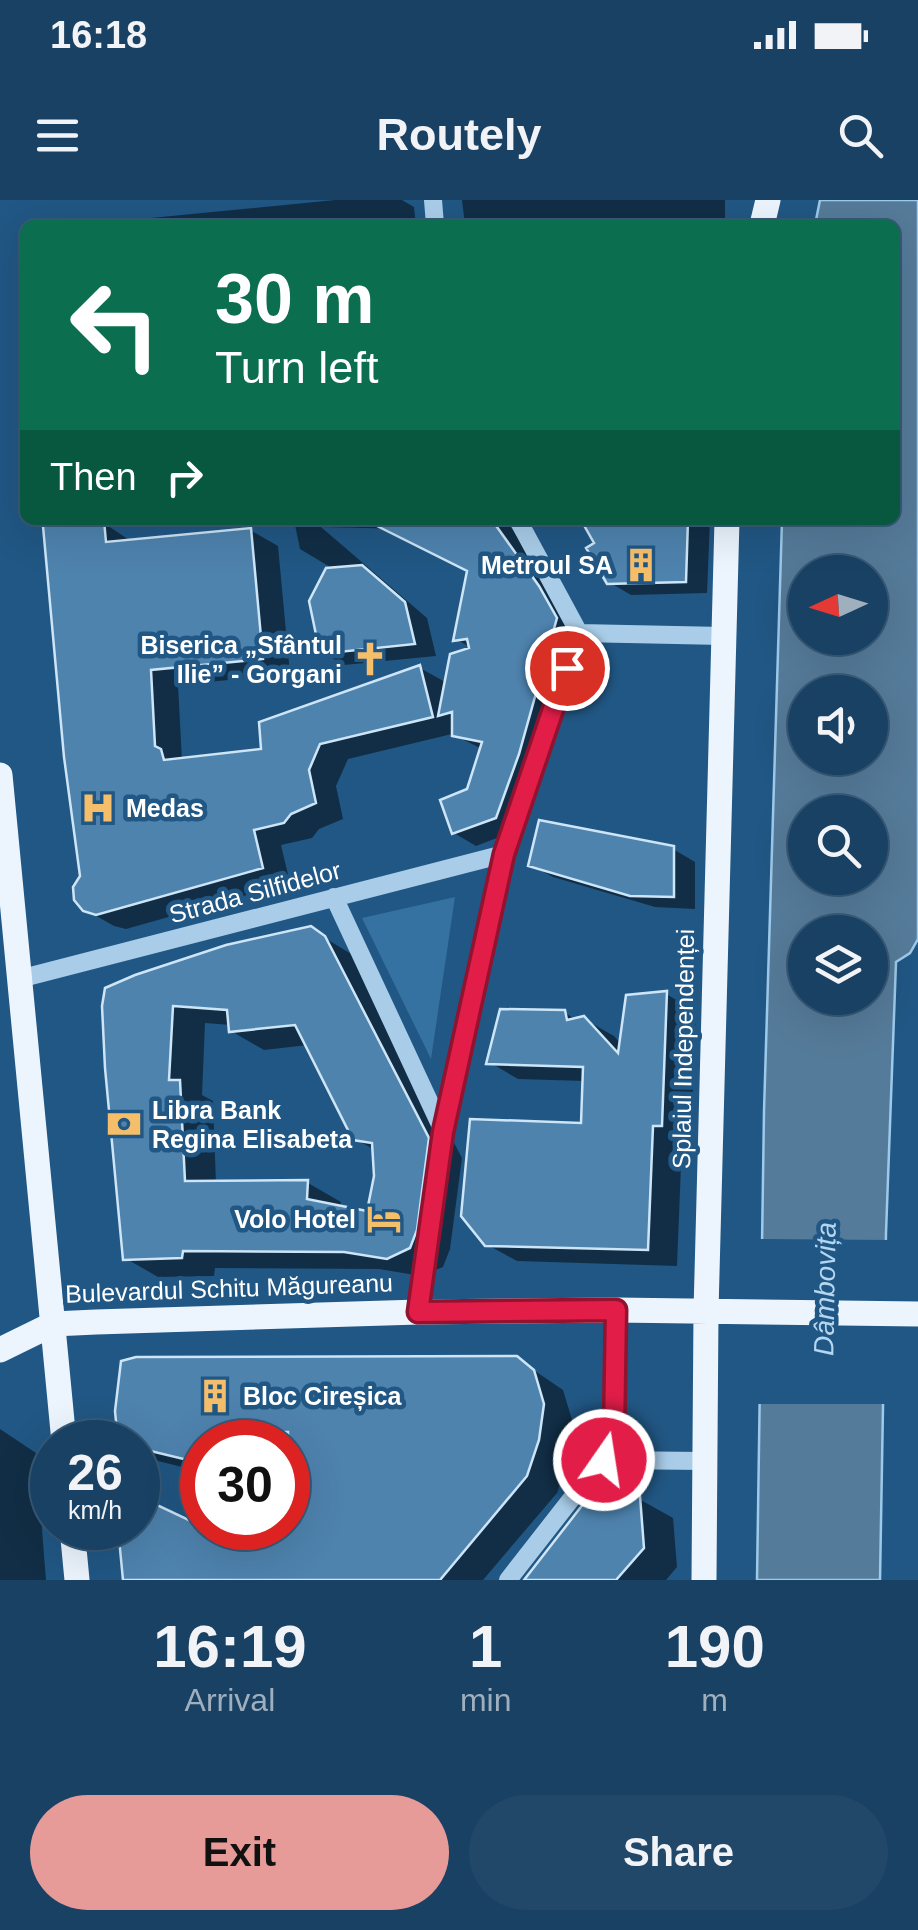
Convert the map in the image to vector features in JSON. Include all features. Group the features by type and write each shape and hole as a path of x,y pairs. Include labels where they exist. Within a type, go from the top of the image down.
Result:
{"main road":[{"name":"Splaiul Independenței","path":"704,1580 706,1310 728,525"},
{"path":"0,775 62,1420"},
{"name":"Bulevardul Schitu Măgureanu","path":"0,1350 53,1324 418,1312 737,1310 918,1314"},
{"path":"74,1550 77,1580"}],"street":[{"path":"418,1312 443,1132 504,854 579,634 521,525"},
{"path":"579,634 724,636"},
{"name":"Strada Silfidelor","path":"19,978 504,854"},
{"path":"334,897 443,1132"},
{"path":"508,1580 604,1460 614,1434 616,1310"},
{"path":"604,1460 704,1461"}],"shaded area":[{"path":"455,897 431,1059 362,918"}],"water":[{"name":"Dâmbovița","path":"820,200 918,200 918,939 910,953 896,962 880,1580 757,1580 764,1111 782,525 900,525 900,220 816,220"}],"pier":[{"path":"757,1239 891,1240 888,1404 755,1404"}],"building":[{"path":"104,525 106,542 251,528 263,659 151,670 155,746 161,749 164,760 261,749 259,722 420,665 433,717 320,744 309,770 316,803 291,814 284,823 254,830 263,868 96,915 83,911 74,900 73,887 80,876 64,757 43,526"},
{"path":"375,525 496,525 557,618 519,754 496,818 452,834 440,800 467,789 482,742 452,736 452,712 438,716 450,654 469,648 467,639 453,641 467,571"},
{"name":"Metroul SA","path":"584,525 688,525 686,582 607,584 586,548 594,543"},
{"path":"362,565 405,602 415,644 320,654 309,601 326,568"},
{"path":"539,820 674,846 674,897 630,896 528,866"},
{"path":"311,926 325,936 429,1138 417,1230 410,1248 387,1259 344,1252 183,1251 182,1258 123,1260 105,1068 105,988 226,945","holes":["173,1006 227,1010 229,1032 295,1025 353,1140 372,1143 374,1176 367,1211 307,1199 308,1180 185,1181 180,1080 169,1080"]},
{"path":"667,991 662,1126 653,1126 648,1250 485,1246 461,1216 470,1119 581,1123 583,1067 486,1064 500,1009 565,1010 567,1020 584,1016 618,1053 626,995"},
{"path":"517,1356 534,1370 544,1404 539,1440 527,1476 440,1580 123,1580 120,1550 160,1550 160,1506 180,1516 180,1550 310,1550 310,1420 180,1420 180,1458 160,1453 160,1420 116,1420 121,1361 136,1357"},
{"path":"591,1494 640,1496 644,1548 616,1580 524,1580"}],"place":[{"name":"Metroul SA","path":"641,565"},
{"name":"Biserica „Sfântul Ilie” - Gorgani","path":"370,659"},
{"name":"Medas","path":"98,808"},
{"name":"Libra Bank Regina Elisabeta","path":"124,1124"},
{"name":"Volo Hotel","path":"384,1219"},
{"name":"Bloc Cireșica","path":"215,1396"}],"route":[{"path":"567,668 504,854 443,1132 418,1312 616,1310 614,1434 604,1460"}]}
